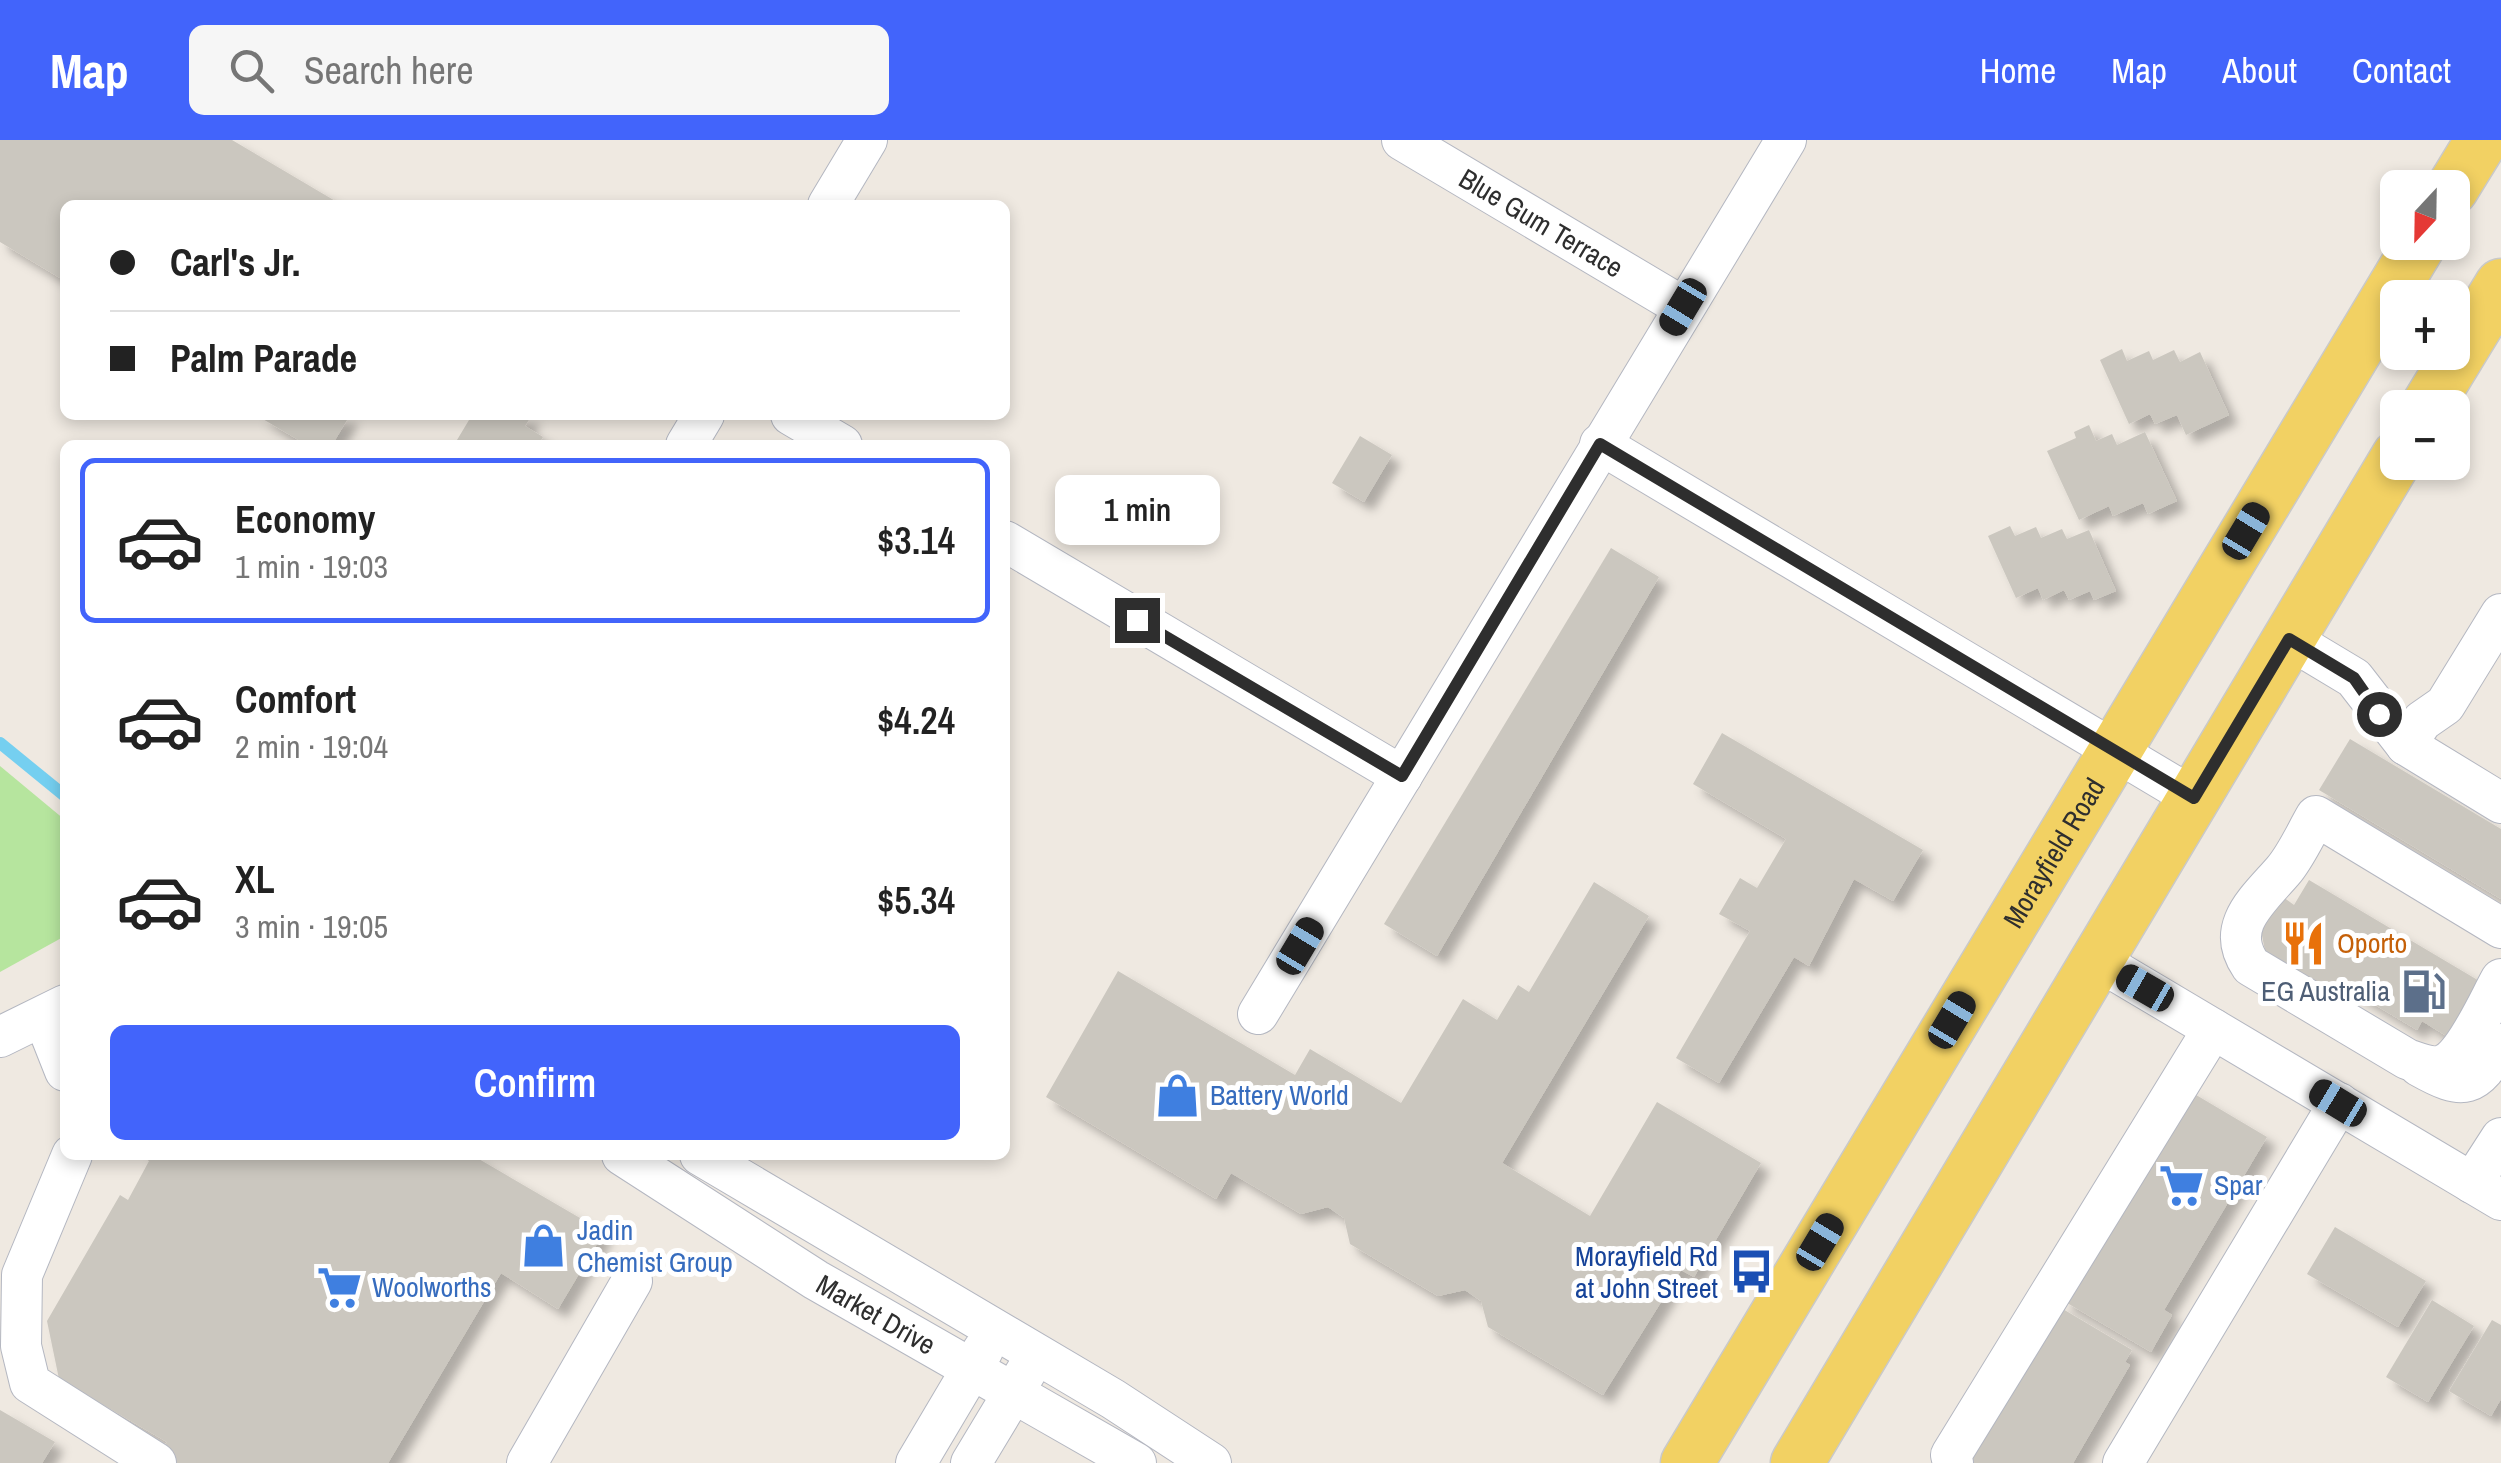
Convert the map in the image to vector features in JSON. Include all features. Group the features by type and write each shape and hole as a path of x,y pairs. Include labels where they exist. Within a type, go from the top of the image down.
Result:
{"main road":[{"path":"2464,170 2482,140"},
{"name":"Morayfield Road","path":"1687,1463 2409,260"},
{"path":"2437,390 2501,285"},
{"path":"1797,1463 2384,480"}],"street":[{"path":"831,200 867,140"},
{"name":"Blue Gum Terrace","path":"1402,140 1683,307"},
{"path":"1258,1014 1786,140"},
{"path":"800,420 834,440"},
{"path":"1600,444 2194,798"},
{"path":"1010,545 1402,776"},
{"path":"2414,733 2423,694 2477,600 2492,590 2501,592"},
{"path":"2414,733 2445,705 2501,614"},
{"path":"2289,639 2354,678 2414,733 2501,803"},
{"path":"2501,928 2316,816 2284,870 2268,884 2240,927 2238,948 2251,966 2407,1060 2461,1084 2483,1074 2501,1044"},
{"path":"2097,960 2487,1192 2501,1138"},
{"path":"2407,1060 2443,1066 2458,1054 2501,979"},
{"path":"0,1036 54,1011 60,1044"},
{"path":"1953,1463 1951,1454 2213,1029"},
{"path":"2123,1463 2338,1103"},
{"path":"70,1160 22,1275 22,1346 30,1383 156,1463"},
{"name":"Market Drive","path":"629,1160 727,1226 1136,1463"},
{"name":"Market Drive","path":"709,1160 1037,1353 1211,1463"},
{"path":"527,1463 632,1281"},
{"path":"916,1463 996,1329"},
{"path":"972,1463 1037,1353"}],"green space":[{"path":"0,766 60,816 60,939 0,972"}],"building":[{"path":"0,140 232,140 334,200 60,200 60,278 0,242"},
{"path":"2122,349 2127,361 2149,351 2153,360 2174,350 2180,362 2200,352 2229,415 2186,435 2177,415 2155,424 2150,414 2129,424 2100,360"},
{"path":"264,420 347,420 335,440 298,440"},
{"path":"469,420 529,420 525,426 543,437 541,440 457,440"},
{"path":"2089,425 2096,441 2112,434 2117,445 2145,432 2177,501 2148,514 2143,503 2113,516 2109,506 2079,520 2047,451 2076,438 2074,432"},
{"path":"1360,436 1392,455 1364,502 1332,483"},
{"path":"2010,526 2015,536 2036,527 2041,538 2062,529 2067,539 2089,530 2116,591 2094,600 2090,591 2069,600 2064,590 2043,600 2038,588 2016,598 1988,536"},
{"path":"1611,548 1659,577 1437,956 1384,924"},
{"path":"1722,733 1923,850 1893,901 1854,879 1809,966 1794,957 1719,1083 1676,1058 1750,931 1719,914 1740,878 1757,888 1786,839 1693,784"},
{"path":"2350,739 2501,829 2501,899 2319,790"},
{"path":"2309,880 2486,985 2453,1040 2422,1021 2417,1030 2340,984 2333,995 2266,956 2259,920 2268,904 2276,909 2283,897 2294,905"},
{"path":"1594,882 1649,916 1502,1163 1590,1216 1657,1102 1761,1163 1694,1277 1681,1270 1603,1395 1488,1327 1481,1301 1465,1290 1438,1296 1350,1244 1344,1218 1328,1207 1301,1214 1231,1173 1216,1199 1046,1097 1118,971 1295,1075 1310,1049 1401,1103 1463,999 1497,1020 1518,985 1529,992"},
{"path":"2186,1089 2267,1137 2164,1310 2172,1315 2151,1352 2062,1300"},
{"path":"481,1160 604,1232 558,1309 501,1273 388,1463 173,1463 159,1454 167,1442 59,1379 47,1321 120,1195 128,1200 149,1161"},
{"path":"2335,1227 2426,1281 2398,1327 2307,1274"},
{"path":"2432,1300 2474,1326 2428,1402 2386,1377"},
{"path":"2056,1305 2132,1350 2125,1362 2130,1365 2073,1463 1965,1463"},
{"path":"2492,1320 2501,1325 2501,1399 2491,1416 2449,1391"},
{"path":"0,1410 55,1442 42,1463 0,1463"}],"waterway":[{"path":"0,743 60,792"}],"place":[{"name":"Oporto","path":"2304,943"},
{"name":"EG Australia","path":"2423,991"},
{"name":"Battery World","path":"1177,1095"},
{"name":"Spar","path":"2181,1185"},
{"name":"Jadin Chemist Group","path":"544,1246"},
{"name":"Morayfield Rd at John Street","path":"1751,1272"},
{"name":"Woolworths","path":"339,1287"}],"route":[{"path":"1137,620 1402,776 1600,444 2194,798 2289,639 2354,678 2379,714"}]}
